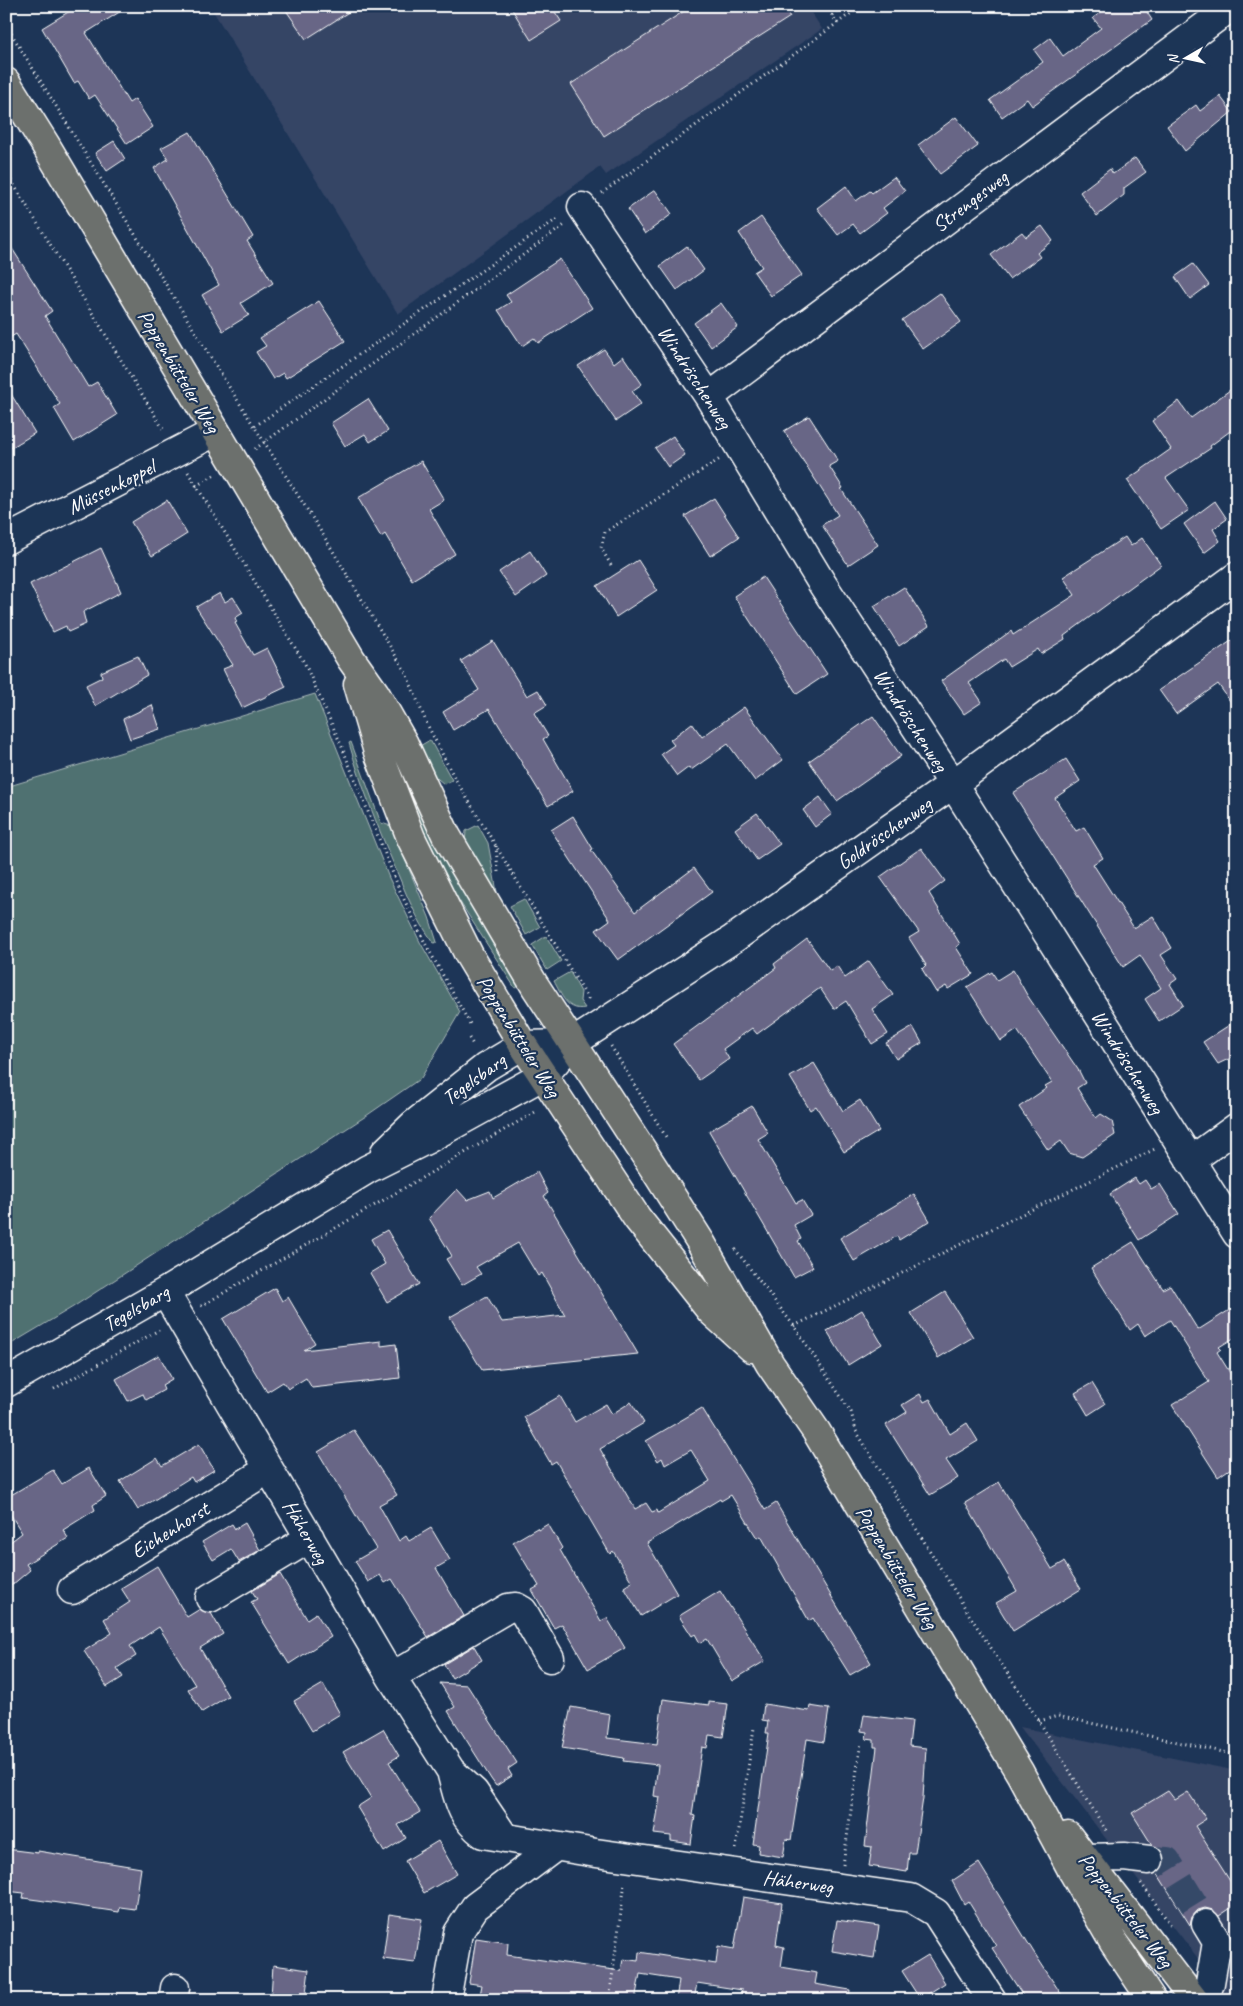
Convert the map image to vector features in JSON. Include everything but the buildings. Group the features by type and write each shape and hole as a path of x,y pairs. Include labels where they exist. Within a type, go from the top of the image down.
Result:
{"main road":[{"name":"Poppenbütteler Weg","path":"6,82 45,144 351,659 375,693 404,744 446,835 571,1044 680,1209 770,1364 816,1431 1020,1773 1079,1864 1194,2000"},
{"name":"Poppenbütteler Weg","path":"351,659 378,752 411,838 469,955 607,1174 711,1311 770,1364"},
{"name":"Poppenbütteler Weg","path":"1079,1864 1114,1943 1152,2000"}],"street":[{"name":"Strengesweg","path":"709,397 1232,6"},
{"name":"Windröschenweg","path":"582,207 709,397 823,585 953,784 1237,1234"},
{"name":"Müssenkoppel","path":"6,540 215,432"},
{"name":"Goldröschenweg","path":"571,1044 733,939 953,784 1237,576"},
{"name":"Tegelsbarg","path":"6,1383 165,1292 368,1169 426,1140 551,1086 571,1044 524,1045 486,1067 413,1124 368,1169"},
{"path":"1190,1161 1237,1127"},
{"name":"Häherweg","path":"165,1292 391,1677 451,1771 460,1806 470,1824 484,1834 555,1847 911,1898 936,1913 992,2000"},
{"name":"Eichenhorst","path":"72,1590 269,1469"},
{"path":"210,1598 310,1538"},
{"path":"391,1677 508,1608 516,1607 523,1611 550,1658"},
{"path":"446,2000 458,1933 475,1907 555,1847"},
{"path":"1079,1864 1136,1859"},
{"path":"1204,2000 1210,1983 1217,1942 1206,1924"}],"path":[{"path":"826,6 838,24"},
{"path":"832,15 844,6"},
{"path":"266,443 574,217 582,207 861,6"},
{"path":"6,25 266,443 410,680 427,724 453,775 495,843"},
{"path":"6,172 304,664 342,747 400,891 425,943 470,1024"},
{"path":"255,426 570,211 582,207"},
{"path":"611,565 601,548 605,532 740,447"},
{"path":"54,1389 519,1123 551,1086"},
{"path":"794,1326 1176,1138"},
{"path":"731,1243 746,1266 794,1326 851,1412 856,1431 965,1608 1039,1721 1136,1859 1172,1928"},
{"path":"1039,1721 1058,1716 1237,1755"},
{"path":"733,1873 754,1728"},
{"path":"840,1888 861,1742"},
{"path":"609,2000 629,1858"}],"shaded area":[{"path":"210,6 807,6 822,29 606,175 600,167 398,314"},
{"path":"1020,1727 1237,1771 1237,2000 1230,2000"}],"green space":[{"path":"315,694 389,878 420,942 460,1012 421,1078 366,1116 73,1307 6,1347 6,787"},
{"path":"430,740 452,780 444,784 427,770 418,747"},
{"path":"351,742 381,823 391,826 429,917 437,942 434,943 422,925 402,885 364,790 349,743"},
{"path":"393,751 520,986 515,988 435,863 392,754"},
{"path":"478,825 488,843 497,892 494,892 465,843 466,831"},
{"path":"524,899 540,927 526,935 510,906"},
{"path":"546,936 561,961 547,970 532,945"},
{"path":"570,972 581,992 580,1001 585,1008 579,1009 569,1005 554,981"}],"tunnel":[{"path":"1149,1860 1167,1861 1206,1924"}]}
